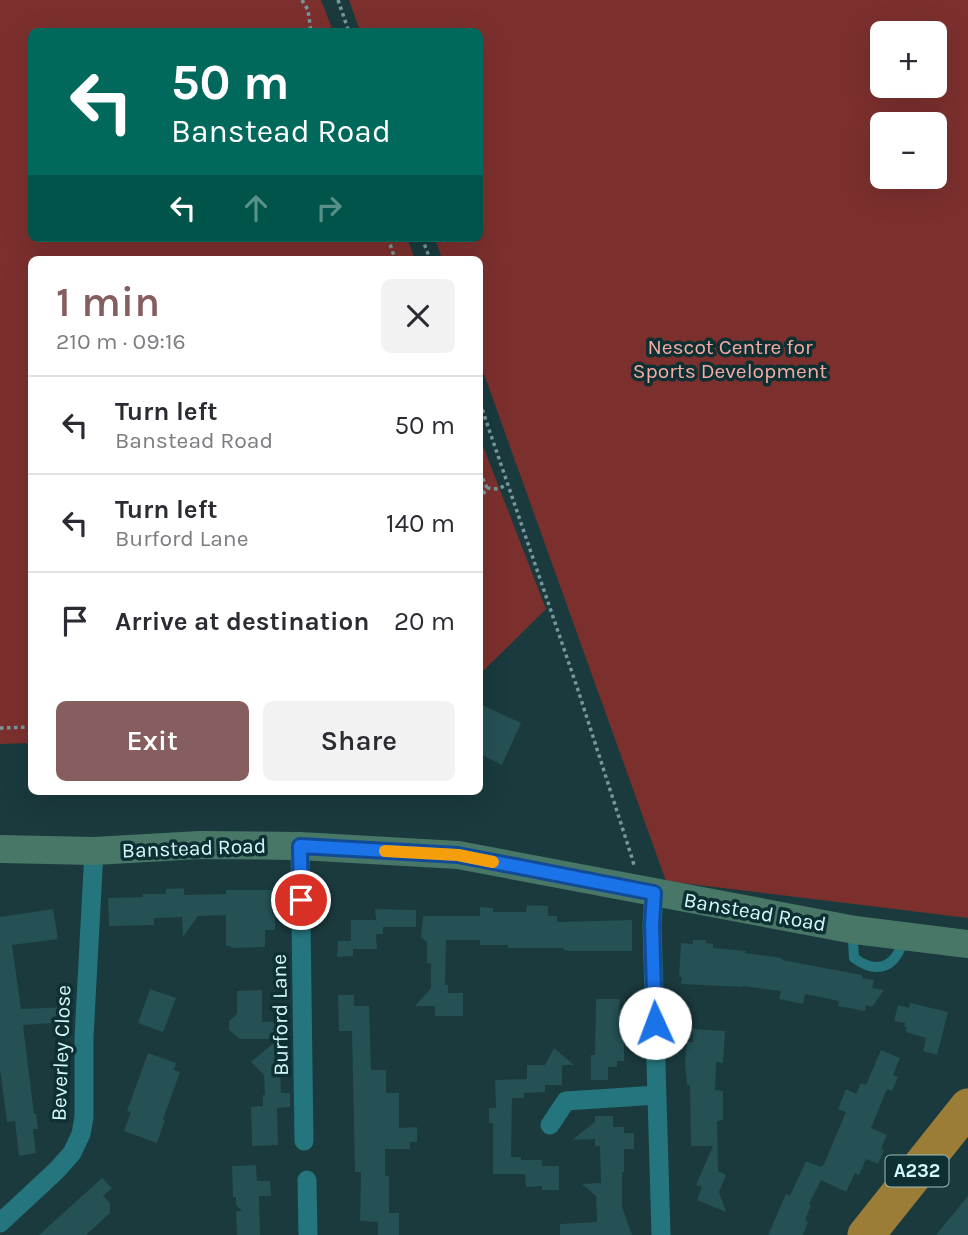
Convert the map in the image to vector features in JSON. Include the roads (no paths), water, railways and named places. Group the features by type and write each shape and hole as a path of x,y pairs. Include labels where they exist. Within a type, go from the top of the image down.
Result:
{"highway":[{"name":"A232","path":"866,1235 968,1107"}],"street":[{"name":"Banstead Road","path":"0,849 94,851 201,845 300,846 458,855 855,930 968,944"},
{"name":"Burford Lane","path":"300,846 304,1141"},
{"name":"Beverley Close","path":"0,1223 57,1170 72,1153 81,1134 85,1117 84,1037 94,851"},
{"path":"654,893 652,925 661,1235"},
{"path":"550,1125 566,1101 657,1095"},
{"path":"307,1180 308,1235"}],"park label":[{"name":"Nescot Centre for Sports Development","path":"730,359"}]}
